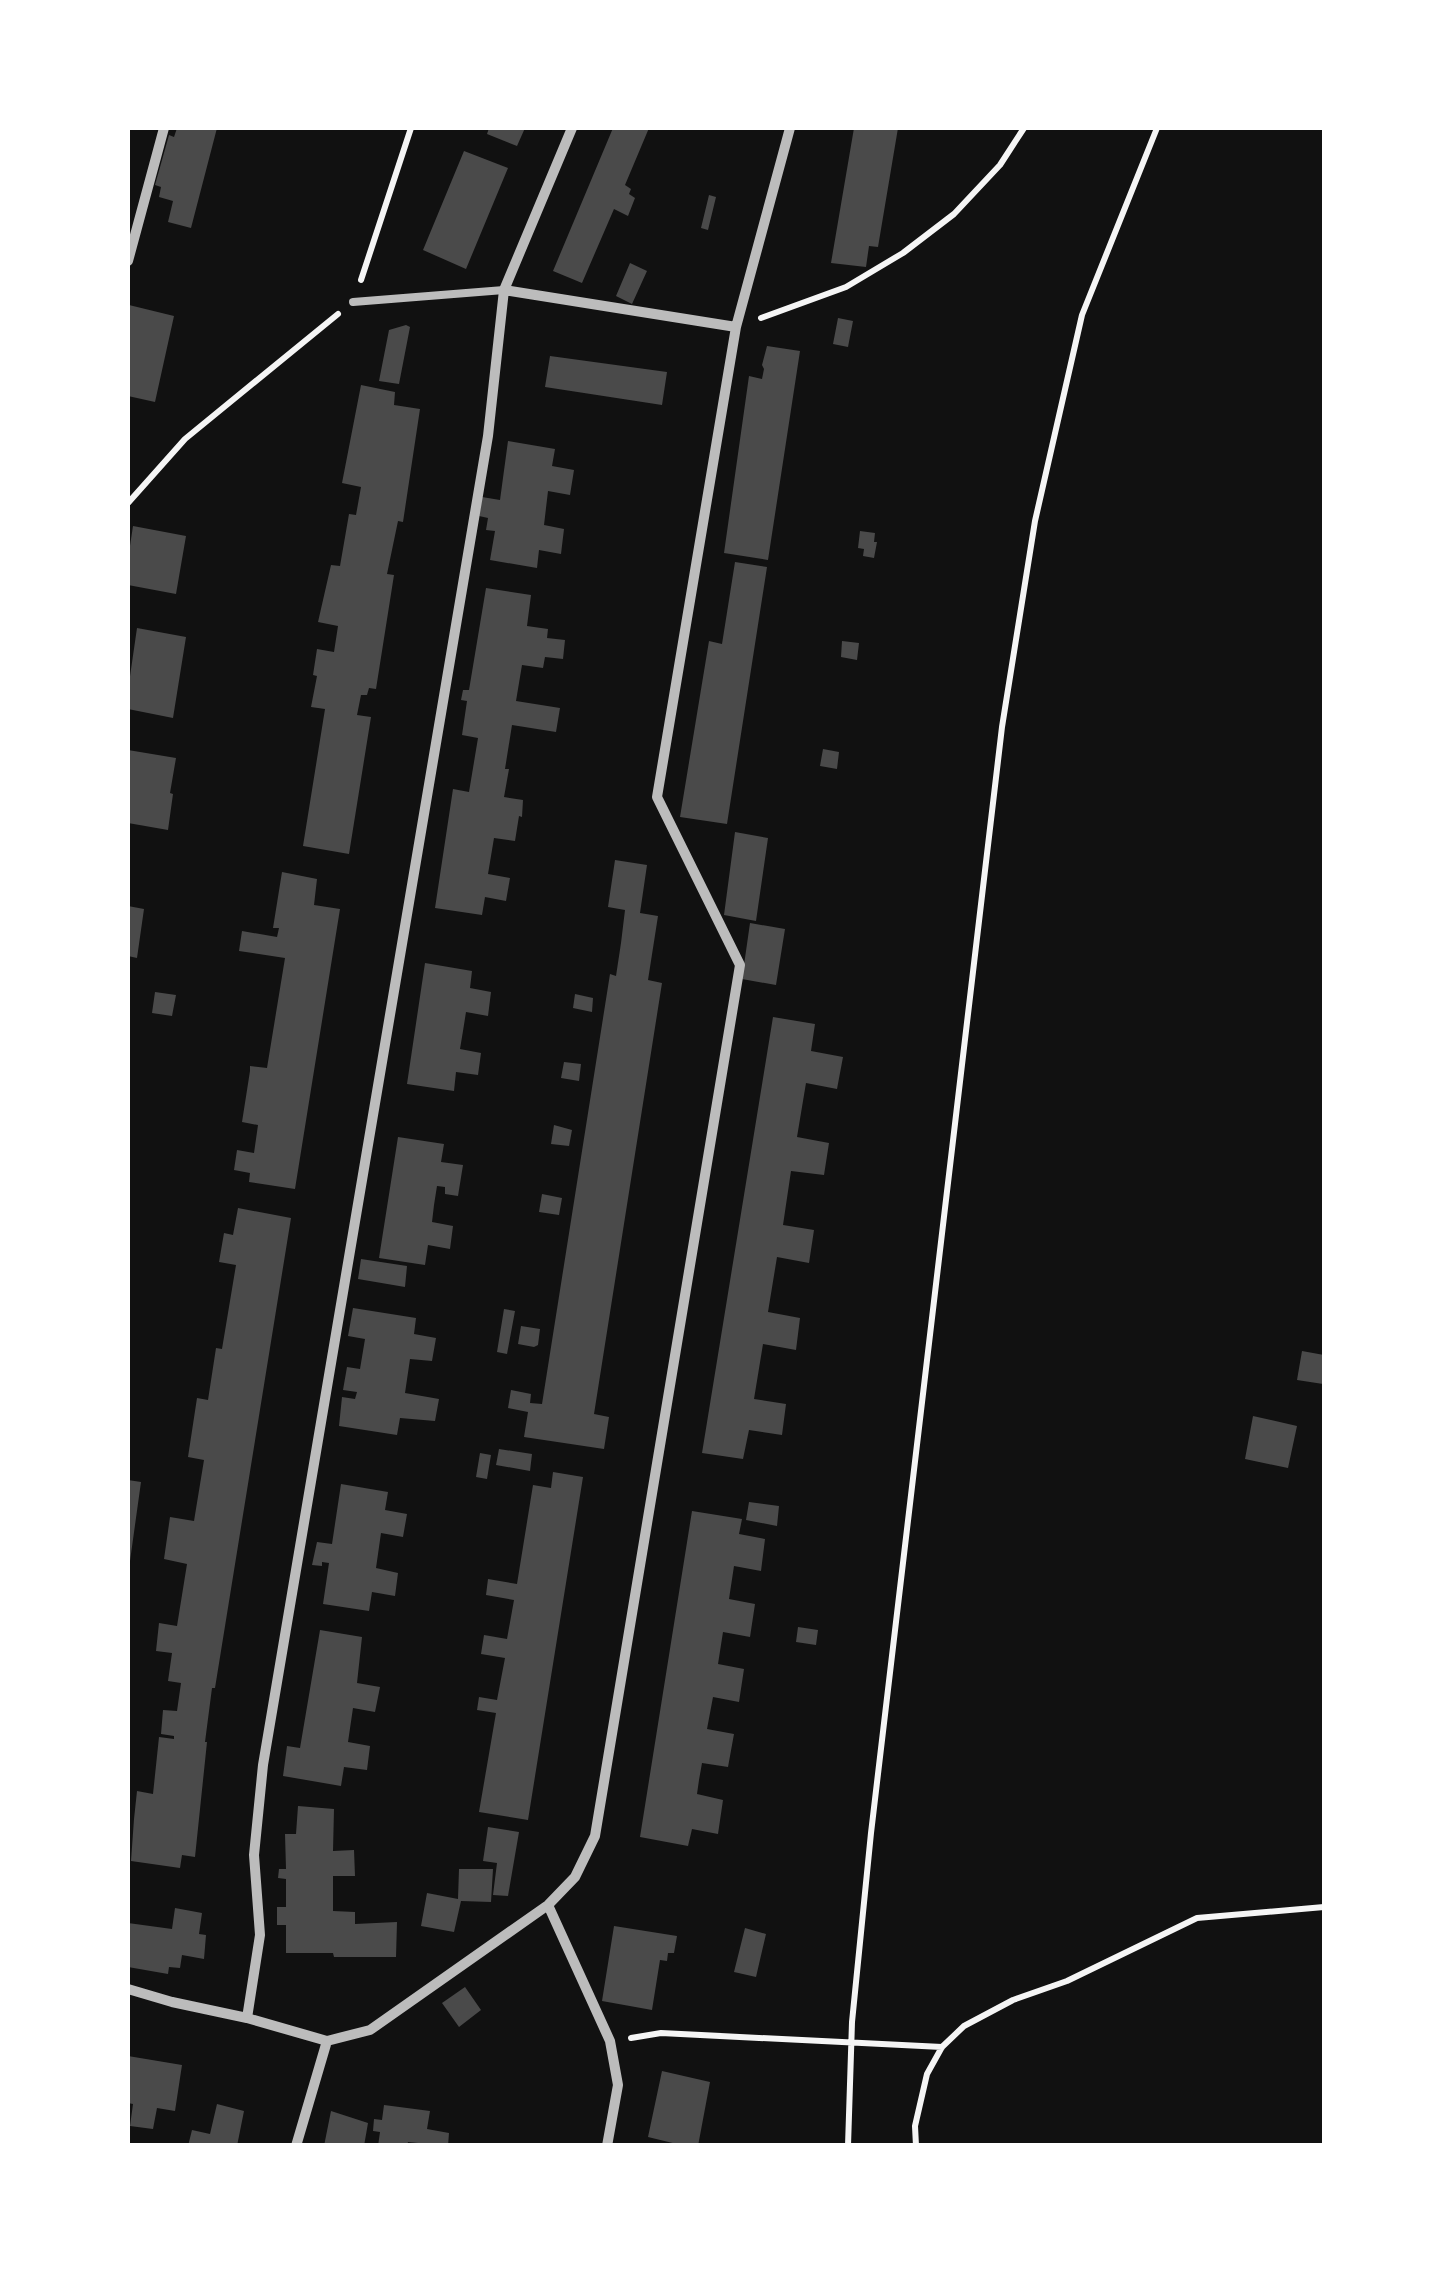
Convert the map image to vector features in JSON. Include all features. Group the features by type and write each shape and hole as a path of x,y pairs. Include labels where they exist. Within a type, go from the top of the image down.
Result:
{"street":[{"path":"128,260 164,128"},
{"path":"247,2018 260,1934 254,1855 263,1765 488,436 504,290 572,128"},
{"path":"128,1989 327,2041 370,2030 548,1905 575,1877 595,1836 740,965 657,797 736,328 790,128"},
{"path":"504,290 736,328"},
{"path":"548,1905 610,2041 618,2085 607,2146"},
{"path":"296,2146 327,2041"}],"lane":[{"path":"354,302 504,290"}],"path":[{"path":"128,503 185,439 354,302 411,128"},
{"path":"736,328 846,287 903,253 954,214 1000,165 1024,128"},
{"path":"848,2146 852,2022 871,1833 1002,728 1035,521 1082,315 1158,128"},
{"path":"916,2146 915,2126 927,2074 942,2047 964,2026 1197,1918 1324,1907"},
{"path":"610,2041 661,2033 942,2047"}],"building":[{"path":"177,128 217,128 191,228 168,222 173,201 159,197 161,187 155,185 169,135 174,137"},
{"path":"489,128 525,128 517,146 487,134"},
{"path":"613,128 649,128 625,185 635,198 628,216 614,209 582,283 553,271"},
{"path":"854,128 898,128 878,247 869,246 866,267 831,263"},
{"path":"464,151 508,168 466,269 423,250"},
{"path":"709,195 716,197 708,230 701,228"},
{"path":"630,263 647,271 632,304 616,296"},
{"path":"129,305 174,316 155,402 128,396"},
{"path":"838,318 853,321 848,347 833,344"},
{"path":"410,327 399,384 379,381 389,330"},
{"path":"767,346 800,351 768,560 724,553 749,376 762,379"},
{"path":"550,356 667,372 662,405 545,387"},
{"path":"361,385 395,392 394,405 420,409 403,522 398,521 387,574 394,575 376,689 369,688 367,695 361,695 357,715 371,717 349,854 303,846 325,709 311,707 317,649 334,652 338,626 318,622 331,565 340,566 349,514 356,515 361,487 342,483"},
{"path":"508,441 555,449 552,466 574,470 570,495 548,491 544,525 564,529 561,554 539,550 537,568 490,560 495,531 486,530 488,518 479,516 482,497 500,500"},
{"path":"133,526 186,536 176,594 128,585"},
{"path":"860,531 875,533 874,558 863,556 864,549 858,548"},
{"path":"735,562 767,567 727,824 680,817 709,641 722,644"},
{"path":"486,588 531,595 527,626 548,629 547,638 565,640 563,659 545,657 543,668 522,665 516,701 560,708 556,732 512,725 504,797 523,800 522,817 519,816 515,841 494,838 488,874 510,878 506,901 485,897 482,915 435,908 453,789 469,792 478,738 462,735 467,701 461,700 463,690 469,690"},
{"path":"137,628 186,637 173,718 128,709"},
{"path":"842,641 859,643 857,660 841,657"},
{"path":"823,749 839,752 837,769 820,766"},
{"path":"128,750 176,758 168,830 128,823"},
{"path":"735,832 768,838 756,921 724,915"},
{"path":"615,860 647,865 640,913 658,916 648,980 662,983 594,1414 609,1417 604,1449 524,1437 528,1412 508,1408 511,1390 531,1394 530,1403 542,1404 610,974 616,976 621,943 625,910 608,907"},
{"path":"282,872 317,879 314,905 340,909 295,1189 249,1182 250,1173 234,1170 237,1150 254,1153 258,1125 242,1122 250,1066 267,1068 285,958 239,951 242,931 277,937 279,928 273,928"},
{"path":"128,906 144,909 137,958 128,956"},
{"path":"750,923 785,929 776,985 742,979"},
{"path":"425,963 472,971 470,988 491,992 488,1016 466,1012 460,1049 481,1053 478,1075 456,1072 454,1091 407,1084"},
{"path":"155,992 176,995 172,1016 152,1013"},
{"path":"575,994 593,998 592,1012 573,1008"},
{"path":"773,1017 815,1024 811,1051 843,1057 837,1089 806,1083 797,1137 829,1143 824,1175 791,1171 783,1225 814,1230 809,1263 777,1257 768,1312 800,1318 796,1350 763,1344 754,1399 786,1404 782,1435 749,1430 743,1459 702,1453"},
{"path":"564,1062 581,1064 579,1081 561,1078"},
{"path":"554,1125 572,1130 569,1146 551,1144"},
{"path":"398,1137 444,1144 441,1162 463,1165 458,1196 445,1194 445,1187 437,1186 434,1205 432,1222 453,1226 450,1249 428,1245 425,1265 379,1258"},
{"path":"542,1194 562,1198 559,1215 539,1212"},
{"path":"238,1208 291,1218 212,1688 195,1857 182,1855 180,1868 131,1861 134,1819 137,1791 153,1794 159,1737 174,1739 161,1734 163,1710 177,1711 181,1683 168,1681 172,1653 156,1651 159,1623 177,1626 187,1564 164,1559 170,1517 194,1521 204,1460 188,1457 197,1398 208,1400 216,1348 222,1349 236,1265 219,1262 224,1233 233,1235"},
{"path":"361,1259 407,1266 405,1287 358,1279"},
{"path":"353,1308 416,1318 414,1334 436,1338 432,1361 410,1359 405,1393 439,1399 435,1421 400,1418 397,1435 339,1426 342,1397 355,1399 357,1392 343,1390 347,1367 360,1369 365,1339 348,1336"},
{"path":"504,1309 515,1311 507,1354 497,1352"},
{"path":"521,1326 540,1329 538,1345 518,1344"},
{"path":"1302,1351 1324,1355 1323,1384 1297,1380"},
{"path":"1253,1416 1297,1426 1288,1468 1245,1459"},
{"path":"499,1449 532,1454 530,1471 496,1465"},
{"path":"480,1453 491,1455 487,1479 476,1477"},
{"path":"553,1472 583,1477 528,1820 479,1812 496,1713 477,1710 479,1697 497,1700 505,1658 481,1654 484,1635 507,1639 514,1600 486,1595 488,1579 517,1584 533,1485 551,1488"},
{"path":"128,1480 141,1482 130,1561 128,1561"},
{"path":"341,1484 388,1492 385,1510 407,1514 403,1537 381,1533 376,1568 398,1573 395,1596 372,1592 369,1611 323,1604 329,1563 312,1565 317,1542 332,1544"},
{"path":"749,1502 779,1506 777,1526 746,1520"},
{"path":"692,1511 742,1519 739,1534 765,1539 761,1571 734,1566 729,1599 755,1604 750,1637 723,1632 718,1664 744,1669 739,1702 713,1697 707,1729 734,1734 728,1767 702,1763 699,1780 697,1794 723,1800 718,1834 692,1829 688,1846 640,1837"},
{"path":"798,1627 818,1630 816,1645 796,1642"},
{"path":"320,1630 362,1637 357,1683 380,1687 375,1712 353,1708 348,1742 370,1746 367,1770 344,1767 341,1786 283,1776 287,1746 300,1748"},
{"path":"298,1806 334,1809 333,1851 354,1850 355,1876 333,1876 333,1911 355,1912 355,1924 397,1922 396,1957 286,1953 286,1925 277,1925 277,1907 286,1907 286,1879 278,1878 279,1869 286,1869 285,1834 296,1834"},
{"path":"488,1827 519,1832 508,1896 493,1895 497,1863 483,1861"},
{"path":"459,1869 493,1869 491,1902 461,1901 454,1932 421,1926 427,1893 458,1899"},
{"path":"175,1908 202,1913 199,1934 206,1935 204,1959 182,1955 180,1968 169,1967 168,1974 128,1967 128,1923 172,1929"},
{"path":"614,1926 677,1936 674,1953 668,1953 667,1961 660,1960 652,2010 602,2001"},
{"path":"745,1928 766,1934 756,1977 734,1972"},
{"path":"465,1987 481,2010 459,2027 442,2003"},
{"path":"128,2056 182,2065 175,2111 157,2108 153,2129 130,2126 133,2104 128,2103"},
{"path":"662,2071 710,2082 698,2146 648,2137"},
{"path":"217,2104 244,2111 237,2146 188,2146 192,2130 210,2134"},
{"path":"384,2105 430,2111 427,2129 449,2133 448,2146 408,2142 407,2146 378,2146 380,2132 373,2131 374,2119 382,2120"},
{"path":"331,2111 368,2123 364,2146 324,2146"}]}
